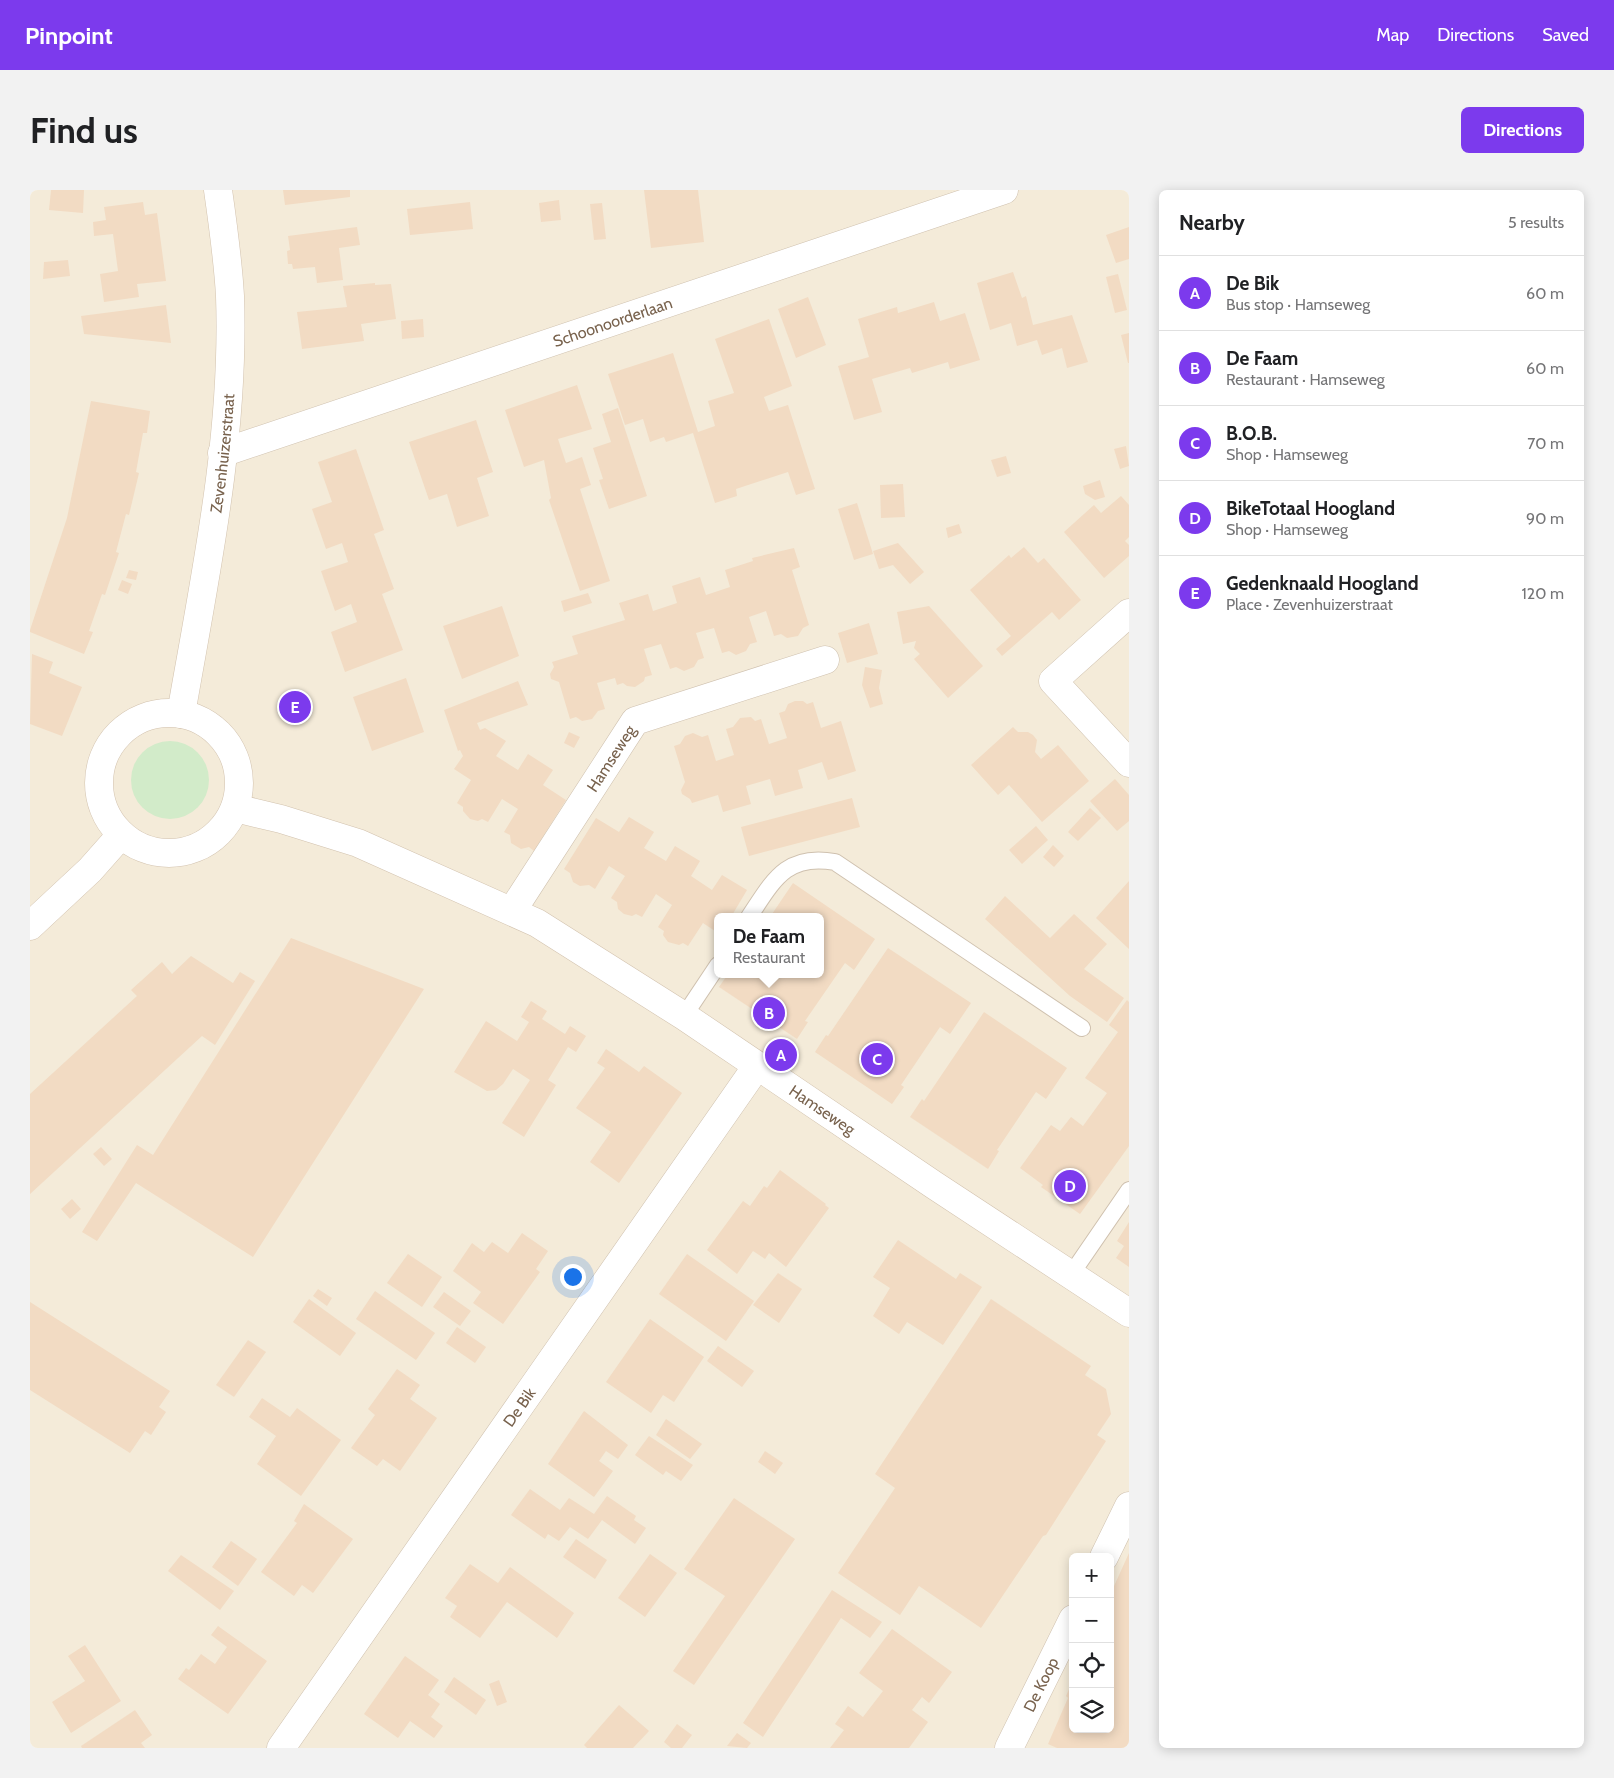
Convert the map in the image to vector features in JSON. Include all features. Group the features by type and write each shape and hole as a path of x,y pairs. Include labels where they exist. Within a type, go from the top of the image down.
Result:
{"street":[{"name":"Zevenhuizerstraat","path":"181,714 212,539 228,385 230,296 218,190"},
{"name":"Schoonoorderlaan","path":"222,453 1004,190"},
{"path":"1129,613 1053,681 1129,763"},
{"name":"Hamseweg","path":"512,912 635,721 826,660"},
{"path":"166,713 196,718 222,736 231,748 237,762 240,778 239,794 235,808 227,824 216,837 201,846 185,852 168,854 151,851 135,845 121,835 111,824 100,796 99,781 106,752 125,729 137,720 166,713"},
{"name":"Hamseweg","path":"235,808 281,819 358,843 537,923 684,1016 1070,1276 1129,1313"},
{"path":"30,926 90,870 121,835"},
{"name":"De Bik","path":"281,1748 757,1066"},
{"path":"1106,1553 1129,1506"},
{"name":"De Koop","path":"1010,1748 1069,1627"}],"lane":[{"path":"752,913 772,883 784,871 799,862 816,858 835,862 1082,1028"},
{"path":"684,1016 714,971"},
{"path":"1070,1276 1129,1190"}],"shaded area":[{"path":"30,190 1129,190 1129,1748 30,1748"}],"green space":[{"path":"170,741 185,744 198,752 206,765 209,780 206,795 198,808 185,816 170,819 155,816 142,808 134,795 131,780 134,765 142,752 155,744"}],"building":[{"path":"51,190 84,190 83,213 49,210"},
{"path":"283,190 350,190 350,197 285,205"},
{"path":"644,190 698,190 704,242 651,248"},
{"path":"559,200 561,220 541,222 539,203"},
{"path":"143,202 145,215 157,213 166,281 137,284 139,297 104,302 100,274 118,271 113,234 94,236 93,222 106,220 104,207"},
{"path":"470,202 473,229 410,235 407,209"},
{"path":"602,203 606,239 594,240 590,204"},
{"path":"357,227 360,245 339,248 343,280 317,283 315,267 293,269 292,264 288,264 287,251 290,250 288,236"},
{"path":"1129,227 1129,259 1116,263 1106,235"},
{"path":"68,260 70,276 43,279 44,262"},
{"path":"1013,272 1022,298 1026,296 1033,325 1072,315 1088,362 1067,368 1062,348 1042,355 1037,340 1017,346 1011,323 990,330 977,283"},
{"path":"1118,274 1127,310 1115,313 1106,277"},
{"path":"375,283 375,285 391,284 396,319 361,324 364,341 302,349 297,312 347,307 343,286"},
{"path":"808,297 826,345 796,358 778,309"},
{"path":"934,302 940,321 965,313 980,360 950,369 948,362 912,373 910,368 872,379 882,412 854,420 838,366 869,357 858,319 897,307 898,313"},
{"path":"166,305 171,343 84,334 81,316"},
{"path":"423,319 424,337 402,339 401,321"},
{"path":"769,319 792,386 764,397 769,411 788,405 815,489 796,495 788,472 736,489 737,496 715,503 693,433 666,442 664,437 650,442 643,419 625,425 608,374 673,353 698,432 715,426 708,401 734,393 715,339"},
{"path":"1129,333 1129,363 1128,363 1121,335"},
{"path":"577,385 592,429 558,439 566,463 582,457 591,485 580,489 610,581 580,591 549,500 551,498 544,460 524,467 505,410"},
{"path":"91,401 150,411 147,433 143,433 136,472 139,473 129,515 126,514 116,552 119,553 105,595 102,594 89,631 93,632 84,654 30,632 30,630 67,518"},
{"path":"618,408 647,496 609,509 599,480 603,479 593,448 611,442 602,414"},
{"path":"476,420 493,472 477,478 489,516 457,527 447,494 429,500 409,442"},
{"path":"1126,446 1129,466 1120,469 1114,449"},
{"path":"356,449 384,530 374,534 394,589 382,594 403,650 345,672 331,632 357,622 351,604 335,611 321,571 348,562 342,543 326,549 312,509 332,502 318,462"},
{"path":"1006,456 1011,473 997,477 991,460"},
{"path":"1100,480 1105,497 1095,500 1085,494 1083,486"},
{"path":"903,484 905,517 881,518 880,485"},
{"path":"1121,496 1129,505 1129,537 1125,541 1129,545 1129,556 1104,578 1064,532 1094,505 1101,513"},
{"path":"857,503 873,554 854,560 838,509"},
{"path":"959,524 962,533 948,538 946,528"},
{"path":"898,543 924,572 910,584 893,565 879,569 873,551"},
{"path":"1024,547 1038,563 1044,558 1081,600 1059,620 1052,612 1002,656 996,649 1011,636 970,590 1009,555 1011,558"},
{"path":"794,548 800,567 792,570 809,625 803,628 798,636 787,638 781,634 774,636 766,611 749,617 757,642 750,644 746,651 736,655 729,651 722,653 714,628 696,633 704,658 698,660 694,667 684,671 676,667 670,669 661,644 644,649 652,675 645,677 644,681 635,687 627,686 623,683 617,685 615,678 597,683 605,709 598,711 592,719 582,721 576,717 570,719 559,682 551,679 550,674 554,667 552,662 578,654 572,636 625,620 619,603 648,594 653,611 677,603 672,586 700,577 706,595 730,587 725,570 753,561 752,558"},
{"path":"129,570 138,572 136,580 126,578"},
{"path":"122,580 132,584 128,594 118,590"},
{"path":"588,593 592,603 564,612 561,601"},
{"path":"502,606 519,656 462,679 443,626"},
{"path":"929,606 983,666 948,698 914,659 920,654 914,648 916,641 903,644 897,612"},
{"path":"869,623 878,654 847,663 838,633"},
{"path":"32,654 53,662 49,673 82,687 62,736 30,724"},
{"path":"865,667 882,670 879,688 883,704 870,708 862,685"},
{"path":"406,678 424,732 372,751 353,697"},
{"path":"518,681 528,705 477,723 480,730 485,728 506,741 496,756 518,770 528,754 553,770 543,785 566,800 534,851 529,847 521,849 511,843 510,835 504,832 518,809 502,799 488,822 482,819 478,821 470,819 463,811 463,807 457,803 471,780 454,769 463,756 460,750 458,751 444,710"},
{"path":"795,701 803,701 807,704 813,702 821,728 841,721 856,771 828,780 822,762 798,770 803,788 775,796 770,779 746,786 751,804 723,812 718,795 692,803 690,799 682,794 681,790 685,782 674,746 680,744 685,736 693,733 702,737 708,735 716,761 734,755 726,729 733,727 740,718 751,717 755,721 761,719 769,744 787,738 779,713 785,711 788,704"},
{"path":"1013,727 1018,732 1028,732 1033,735 1037,740 1035,752 1041,759 1058,745 1089,781 1042,822 1009,785 998,795 971,765"},
{"path":"569,732 580,737 574,748 564,743"},
{"path":"1115,779 1129,795 1129,821 1117,831 1090,801"},
{"path":"852,798 860,827 749,856 741,827"},
{"path":"1090,808 1101,818 1078,841 1068,832"},
{"path":"629,817 654,832 644,848 666,861 675,846 700,861 691,876 712,890 722,875 747,890 733,913 714,913 714,930 703,923 688,946 683,943 679,945 668,942 663,935 664,931 658,927 672,905 656,894 642,917 636,914 632,916 624,914 618,909 617,902 611,898 625,876 609,866 595,889 589,885 580,886 573,882 570,873 564,869 596,818 619,832"},
{"path":"1036,826 1048,840 1022,864 1009,850"},
{"path":"1053,845 1064,856 1054,867 1043,857"},
{"path":"1129,881 1129,949 1096,918"},
{"path":"793,883 875,939 854,970 845,963 805,1021 808,1022 797,1039 719,987 725,978 824,978 824,913 773,913"},
{"path":"1005,896 1050,938 1074,914 1107,944 1084,969 1124,998 1107,1022 1070,996 985,919"},
{"path":"291,938 424,989 253,1257 136,1183 97,1241 82,1232 137,1145 153,1155"},
{"path":"888,948 971,1003 950,1034 940,1027 901,1085 904,1087 892,1104 815,1052"},
{"path":"191,956 233,983 240,972 255,981 215,1045 202,1036 30,1194 30,1094 137,996 131,990 162,962 172,974"},
{"path":"1127,1000 1129,1002 1129,1146 1080,1214 1041,1187 1043,1185 1020,1168 1051,1125 1060,1131 1071,1117 1083,1126 1107,1093 1085,1078 1118,1032 1109,1025"},
{"path":"531,1001 547,1011 542,1019 565,1034 570,1026 586,1036 576,1052 568,1047 548,1080 556,1085 524,1137 502,1123 530,1080 513,1069 503,1084 496,1090 487,1091 454,1072 486,1021 517,1041 529,1022 521,1017"},
{"path":"984,1012 1067,1068 1046,1099 1036,1092 997,1150 999,1151 988,1169 910,1117 922,1099 924,1101"},
{"path":"606,1049 639,1072 644,1066 682,1093 619,1183 590,1162 611,1132 576,1108 605,1068 597,1063"},
{"path":"101,1147 112,1159 104,1166 93,1154"},
{"path":"780,1170 829,1208 786,1267 769,1253 765,1259 753,1251 737,1274 707,1250 743,1201 750,1206 764,1186 767,1188"},
{"path":"72,1199 81,1209 70,1219 61,1209"},
{"path":"1129,1222 1129,1267 1116,1258 1124,1246 1117,1241"},
{"path":"522,1233 548,1251 536,1269 540,1272 503,1324 473,1303 481,1292 453,1271 472,1243 484,1252 492,1242 508,1253"},
{"path":"898,1240 956,1279 960,1273 982,1287 943,1345 907,1322 899,1334 873,1316 890,1288 873,1277"},
{"path":"408,1254 442,1277 422,1307 387,1283"},
{"path":"687,1254 754,1301 726,1341 659,1294"},
{"path":"778,1273 802,1289 779,1323 753,1305"},
{"path":"318,1289 332,1298 327,1306 313,1296"},
{"path":"375,1291 435,1333 416,1360 356,1319"},
{"path":"444,1292 471,1311 460,1326 433,1307"},
{"path":"309,1299 356,1333 340,1356 293,1322"},
{"path":"991,1299 1091,1366 1085,1375 1106,1389 1111,1414 1097,1435 1106,1441 1046,1535 1043,1536 981,1628 919,1586 900,1615 838,1573 895,1488 875,1474"},
{"path":"30,1302 170,1391 159,1407 166,1412 151,1435 145,1431 130,1453 30,1390"},
{"path":"650,1319 704,1357 674,1402 663,1395 651,1413 606,1382"},
{"path":"457,1327 486,1347 475,1363 446,1343"},
{"path":"248,1340 266,1352 234,1397 216,1385"},
{"path":"718,1346 754,1371 742,1387 707,1361"},
{"path":"397,1369 420,1385 410,1399 437,1418 400,1471 383,1459 377,1466 351,1448 375,1415 368,1409"},
{"path":"262,1398 290,1417 297,1408 341,1440 301,1496 257,1464 276,1436 249,1417"},
{"path":"584,1411 628,1445 618,1459 606,1451 599,1461 613,1471 594,1497 548,1464"},
{"path":"666,1419 702,1444 690,1459 656,1435"},
{"path":"649,1436 693,1465 681,1481 666,1471 663,1475 635,1455"},
{"path":"765,1451 783,1463 775,1474 758,1462"},
{"path":"530,1489 560,1510 569,1498 594,1514 607,1496 636,1516 634,1520 646,1528 635,1544 602,1520 588,1539 570,1527 559,1541 548,1534 545,1539 511,1515"},
{"path":"734,1498 795,1539 694,1685 673,1671 725,1596 684,1569"},
{"path":"304,1504 353,1539 313,1593 302,1585 294,1596 261,1572 297,1523 294,1521"},
{"path":"576,1539 607,1560 595,1579 563,1557"},
{"path":"231,1541 257,1559 238,1586 212,1567"},
{"path":"1129,1553 1129,1748 1057,1748 1048,1744 1068,1698 1066,1696 1069,1689 1069,1733 1114,1733 1114,1586"},
{"path":"650,1554 677,1573 645,1617 618,1598"},
{"path":"181,1555 234,1591 220,1610 168,1571"},
{"path":"470,1564 498,1583 510,1567 574,1613 557,1638 507,1602 480,1638 450,1617 457,1606 445,1598"},
{"path":"832,1590 882,1622 870,1638 841,1618 763,1737 743,1723"},
{"path":"218,1626 267,1661 228,1714 178,1679 186,1668 189,1670 201,1654 215,1664 227,1647 211,1635"},
{"path":"892,1629 952,1672 929,1703 922,1697 912,1710 928,1722 909,1748 830,1748 844,1730 835,1724 848,1706 863,1717 883,1691 859,1673"},
{"path":"85,1645 121,1701 71,1733 52,1702 85,1681 68,1656"},
{"path":"405,1656 439,1680 428,1695 440,1704 431,1717 443,1726 434,1738 410,1721 398,1738 364,1714"},
{"path":"454,1677 486,1700 476,1715 444,1692"},
{"path":"499,1680 507,1702 497,1706 489,1684"},
{"path":"619,1705 649,1731 633,1748 587,1748 584,1745"},
{"path":"135,1710 152,1735 141,1743 145,1748 82,1748 81,1746"},
{"path":"677,1724 692,1735 682,1748 671,1748 664,1742"},
{"path":"737,1733 751,1743 747,1748 727,1746"}],"place":[{"name":"Gedenknaald Hoogland","path":"295,707"},
{"name":"De Faam","path":"769,1013"},
{"name":"De Bik","path":"781,1055"},
{"name":"B.O.B.","path":"877,1059"},
{"name":"BikeTotaal Hoogland","path":"1070,1186"}]}
